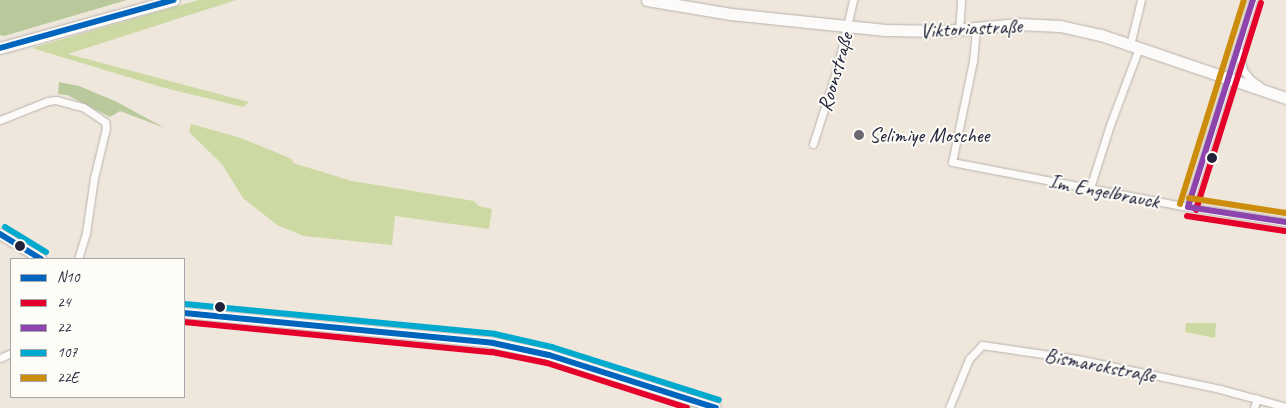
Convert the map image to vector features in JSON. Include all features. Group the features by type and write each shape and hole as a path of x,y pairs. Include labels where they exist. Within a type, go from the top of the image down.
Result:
{"main road":[{"path":"0,48 173,0"},
{"name":"Viktoriastraße","path":"647,0 731,14 848,27 928,32 1019,24 1060,26 1102,35 1286,98"}],"street":[{"name":"Roonstraße","path":"813,144 848,27 853,0"},
{"path":"959,30 961,0"},
{"path":"1090,188 1135,46 1141,0"},
{"path":"1188,207 1252,0"},
{"name":"Im Engelbrauck","path":"976,28 973,61 952,162 1188,207 1286,222"},
{"path":"1238,48 1244,70 1250,78 1267,91"},
{"path":"0,120 48,101 56,100 83,107 105,122 106,128 94,178 86,233 78,258"},
{"path":"0,234 39,258"},
{"path":"185,312 493,343 549,355 716,408"},
{"name":"Bismarckstraße","path":"949,408 969,359 982,345 1069,357 1257,398 1286,407"},
{"path":"1254,408 1257,398"}],"green space":[{"path":"0,0 127,0 4,36 0,35"},
{"path":"199,0 236,0 68,54 249,102 243,107 161,87 32,48"},
{"path":"59,82 79,86 115,101 165,128 120,111 110,117 67,95 58,94"},
{"path":"191,124 241,138 292,159 293,163 352,181 474,201 479,206 492,209 489,229 395,216 392,245 304,236 277,225 243,198 222,164 189,132"},
{"path":"1186,323 1216,323 1215,338 1185,332"}],"transit line":[{"name":"N10","path":"0,48 173,0"},
{"name":"22E","path":"1180,204 1244,0"},
{"name":"22","path":"1188,207 1253,0"},
{"name":"24","path":"1196,210 1261,3"},
{"name":"22E","path":"1189,198 1286,213"},
{"name":"22","path":"1188,207 1286,222"},
{"name":"24","path":"1187,216 1285,231"},
{"name":"107","path":"5,227 46,252"},
{"name":"N10","path":"0,234 39,258"},
{"name":"107","path":"185,304 495,334 552,347 719,400"},
{"name":"N10","path":"185,313 493,343 549,355 716,408"},
{"name":"24","path":"185,322 492,352 547,363 687,408"}],"place":[{"name":"Selimiye Moschee","path":"859,135"}]}
